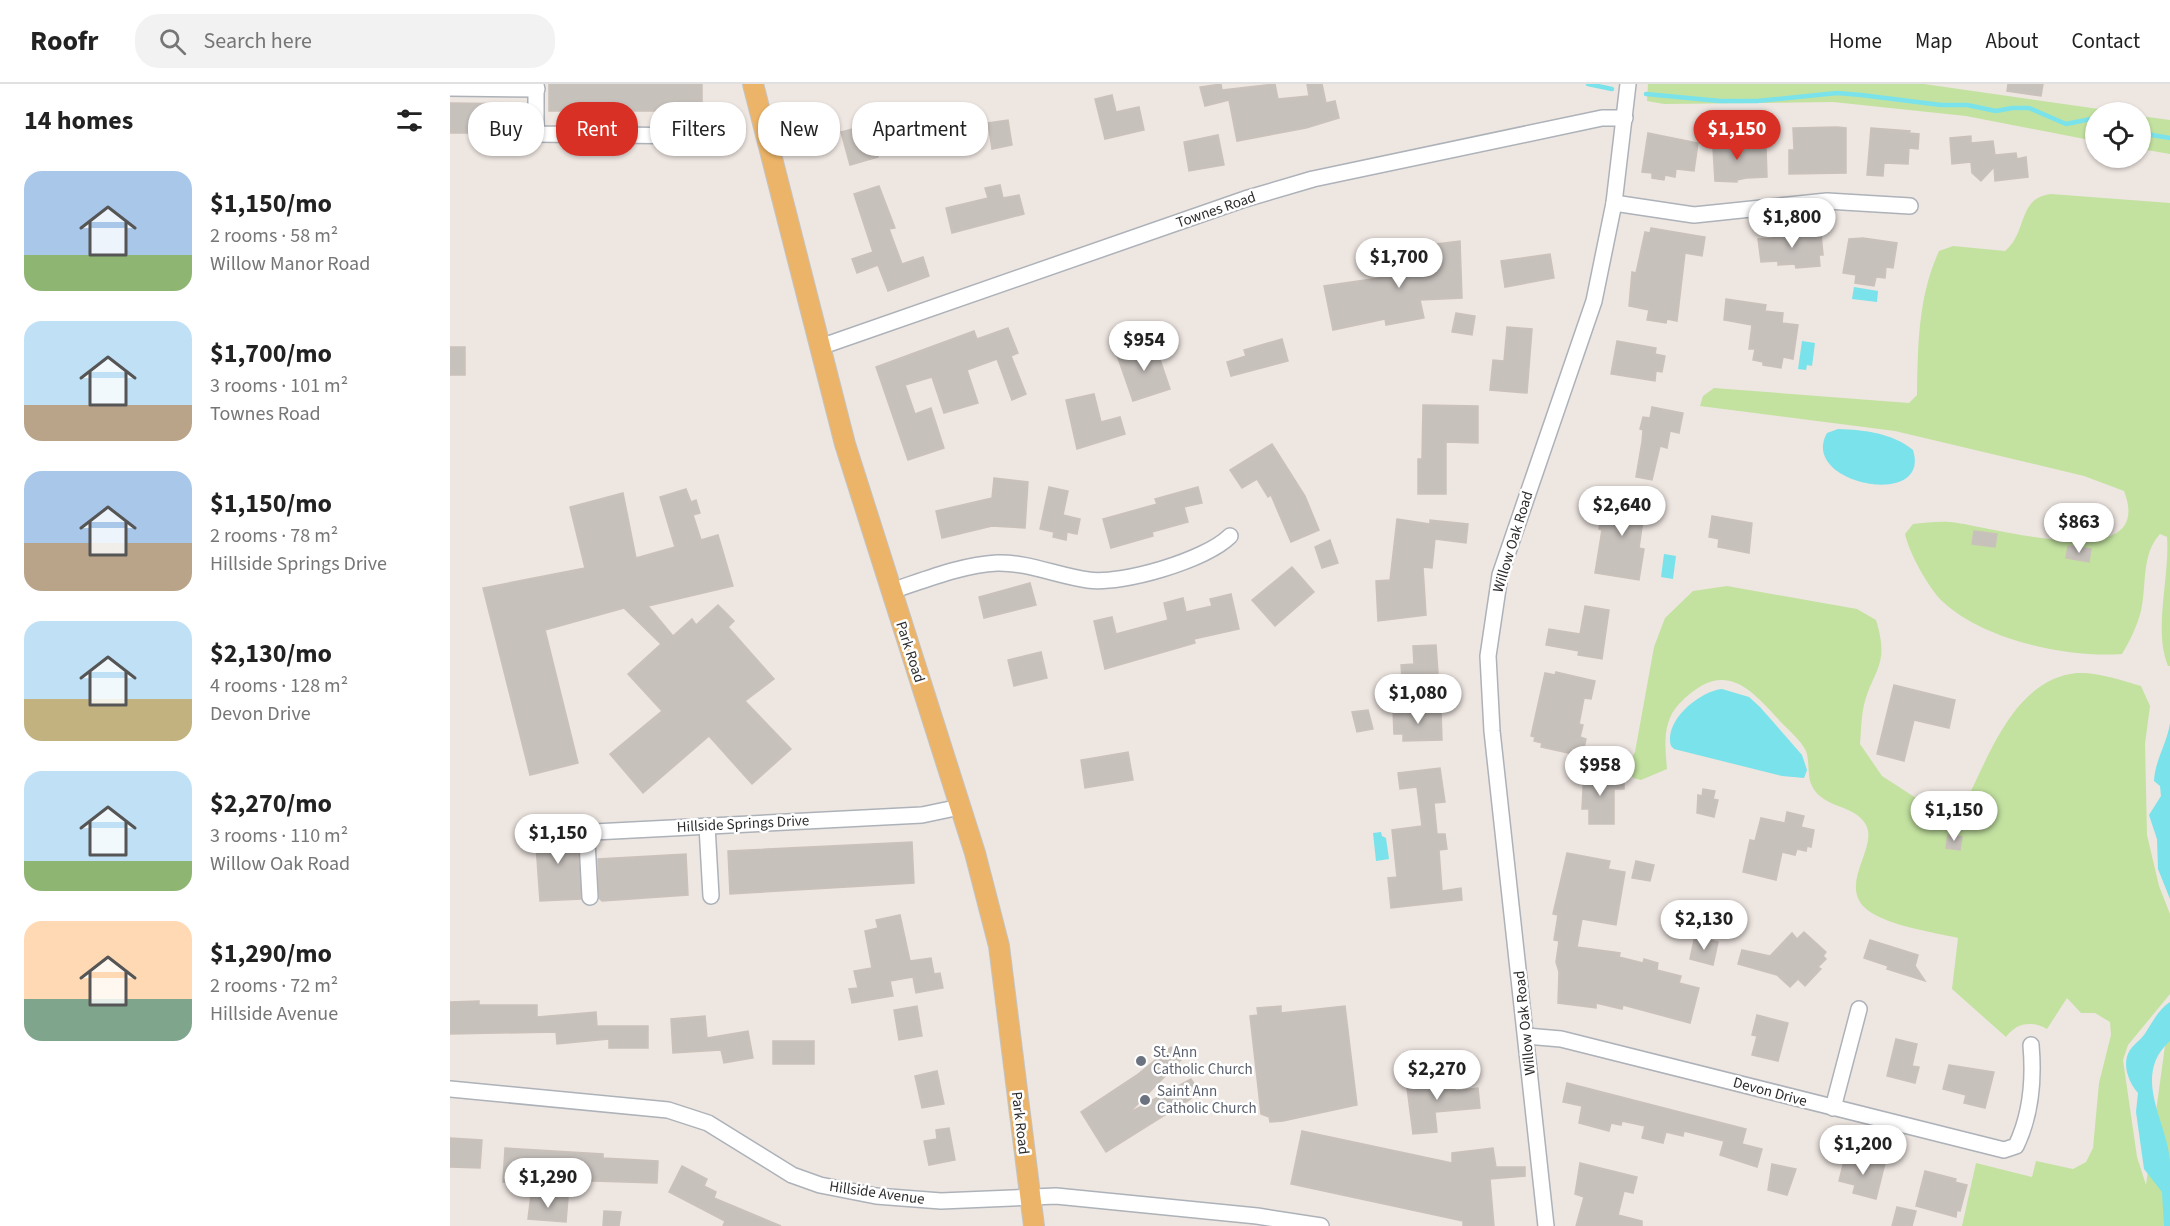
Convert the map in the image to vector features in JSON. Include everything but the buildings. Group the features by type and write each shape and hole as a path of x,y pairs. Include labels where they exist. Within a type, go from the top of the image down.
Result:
{"main road":[{"name":"Park Road","path":"753,84 859,493 960,807 999,946 1034,1226"}],"street":[{"name":"Willow Oak Road","path":"1546,1226 1490,713 1489,642 1504,560 1594,302 1614,202 1628,84"},
{"path":"450,88 536,86 536,134 650,135"},
{"name":"Townes Road","path":"820,347 1245,199 1313,179 1602,118 1625,117"},
{"path":"1614,202 1694,215 1827,201 1910,206"},
{"path":"891,591 962,569 998,563 1086,580 1117,580 1198,558 1214,550 1230,536"},
{"name":"Hillside Springs Drive","path":"590,897 587,841 591,833 939,813 960,807"},
{"path":"707,826 711,896"},
{"path":"1833,1108 1859,1009"},
{"name":"Devon Drive","path":"1526,1036 1553,1037 1997,1149 2013,1149 2019,1140 2031,1090 2031,1046"},
{"name":"Hillside Avenue","path":"450,1089 668,1110 708,1123 792,1175 835,1189 876,1196 941,1201 1056,1196 1257,1215 1322,1226"}],"green space":[{"path":"1648,84 1924,84 2085,107 2085,139 1966,116 1833,102 1664,104 1647,101"},
{"path":"2151,117 2170,120 2170,154 2151,151"},
{"path":"2051,194 2170,203 2170,666 2168,666 2164,652 2162,636 2167,537 2160,534 2150,551 2141,611 2125,649 2122,654 2100,654 2077,653 2027,644 1981,627 1960,615 1943,602 1932,589 1915,560 1905,534 1913,524 1945,522 2030,536 2064,540 2094,540 2116,533 2128,517 2124,491 2084,476 1895,431 1700,406 1703,396 1714,388 1909,403 1917,395 1920,322 1927,286 1939,251 1953,246 2005,251 2017,235 2033,202"},
{"path":"1727,586 1857,609 1876,620 1880,636 1881,659 1866,697 1860,744 1882,776 1916,798 1942,806 1966,801 1995,741 2007,722 2037,689 2055,678 2085,673 2141,686 2150,706 2145,744 2147,835 2159,886 2170,914 2170,994 2128,1045 2123,1060 2137,1157 2146,1185 2170,1009 2170,1226 1962,1226 1976,1163 2032,1177 2036,1161 2073,1169 2086,1162 2093,1148 2099,1083 2111,1035 2110,1022 2095,1013 2081,1013 2067,998 2047,1029 2035,1024 2024,1024 2014,1029 2006,1037 1952,989 1958,938 1895,923 1883,919 1864,907 1858,897 1856,887 1867,844 1866,825 1854,813 1831,803 1817,793 1810,782 1804,747 1755,695 1732,682 1720,680 1708,683 1694,691 1679,704 1667,726 1667,769 1641,780 1633,778 1628,765 1635,752 1654,647 1665,618 1693,591"}],"water":[{"path":"1854,287 1878,291 1877,302 1852,299"},
{"path":"1802,341 1815,343 1812,366 1807,365 1806,370 1798,369"},
{"path":"1838,429 1887,436 1905,444 1913,450 1914,469 1904,480 1886,484 1866,483 1846,477 1831,466 1823,451 1827,433"},
{"path":"1664,554 1676,556 1673,579 1661,577"},
{"path":"1722,689 1749,697 1760,707 1802,755 1807,770 1804,778 1782,776 1674,749 1671,746 1672,727 1685,709 1704,695"},
{"path":"2170,723 2170,899 2158,869 2157,839 2149,815 2161,796 2160,786 2154,781"},
{"path":"1381,832 1386,838 1389,859 1376,861 1373,833"},
{"path":"2170,1002 2170,1041 2159,1055 2153,1069 2152,1084 2170,1161 2170,1226 2164,1226 2162,1192 2144,1169 2136,1112 2138,1093 2129,1079 2126,1061 2130,1050 2159,1012"}],"waterway":[{"path":"1588,84 1612,89"},
{"path":"1646,94 1720,101 1757,101 1837,93 1941,105 1967,105 1996,111 2029,108 2066,124 2085,120"},
{"path":"2151,135 2170,138"}],"place":[{"name":"St. Ann Catholic Church","path":"1141,1061"},
{"name":"Saint Ann Catholic Church","path":"1145,1100"}]}
